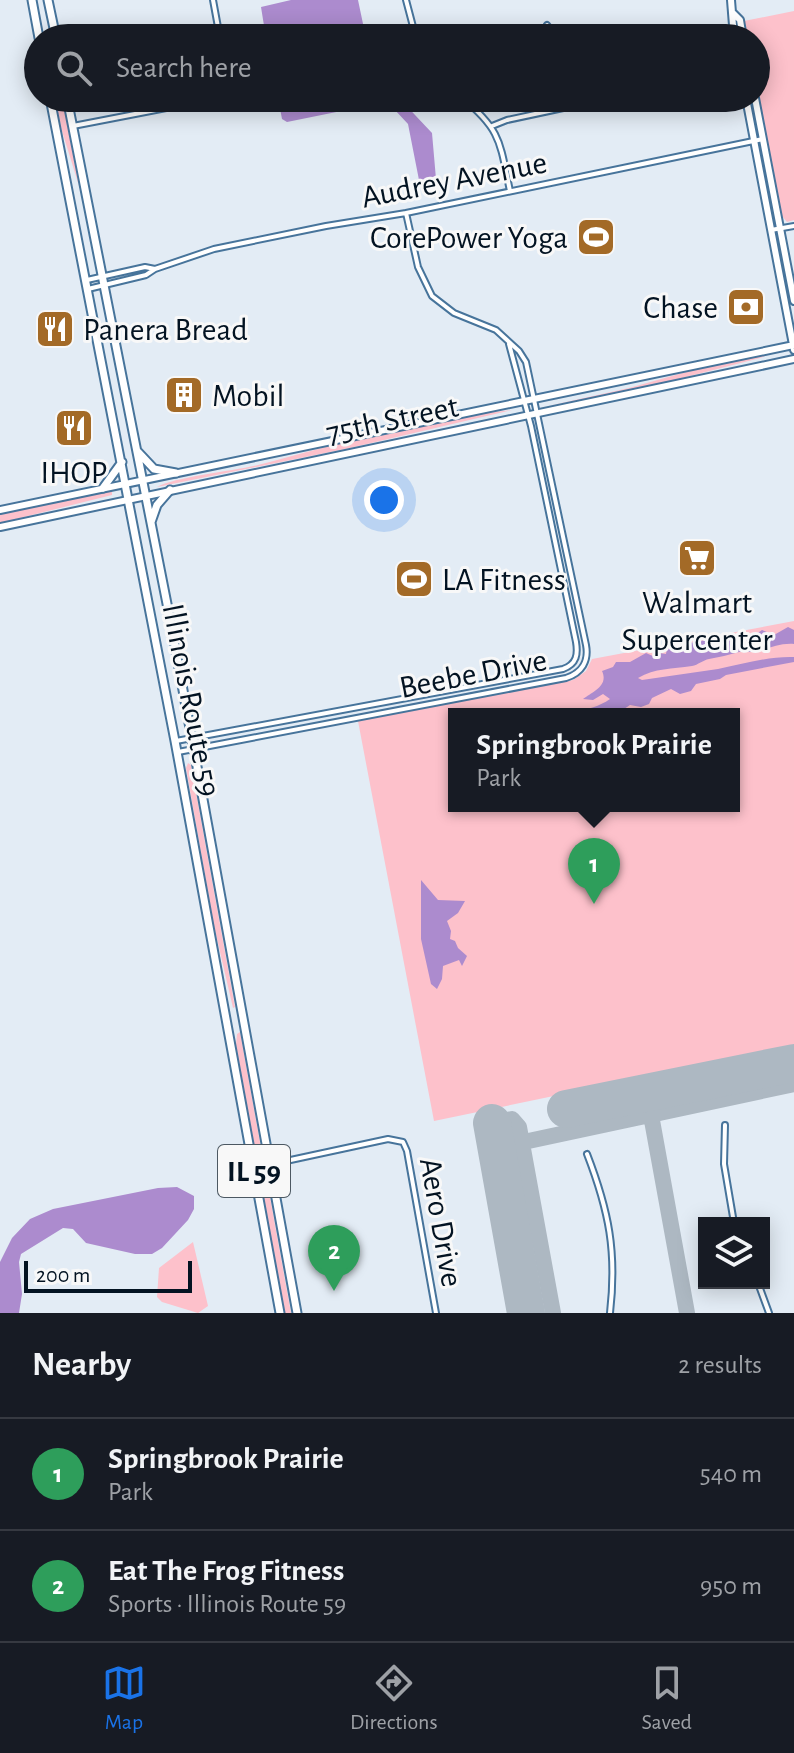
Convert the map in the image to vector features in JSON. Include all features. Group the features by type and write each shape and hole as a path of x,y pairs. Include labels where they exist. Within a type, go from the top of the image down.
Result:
{"main road":[{"path":"32,0 36,24"},
{"path":"48,0 53,24"},
{"path":"731,0 732,24"},
{"path":"733,13 741,24"},
{"name":"Illinois Route 59","path":"53,112 175,741 280,1313"},
{"name":"Illinois Route 59","path":"70,112 192,738 297,1313"},
{"path":"749,112 794,347"},
{"path":"758,112 794,301"},
{"name":"75th Street","path":"0,510 794,347"},
{"name":"75th Street","path":"0,527 794,359"},
{"path":"137,451 154,469 176,473"},
{"path":"103,488 122,462"},
{"path":"151,524 157,505 170,490"}],"street":[{"path":"213,0 217,24"},
{"path":"406,0 412,24"},
{"path":"73,126 146,112"},
{"path":"477,112 492,126 510,191"},
{"path":"492,126 547,112"},
{"name":"Audrey Avenue","path":"87,284 104,285 146,275 205,251 763,139"},
{"name":"Beebe Drive","path":"177,752 566,678 579,671 585,663 587,648 526,362 519,351 492,327 454,313 432,296 418,267 406,213"},
{"path":"771,230 794,226"},
{"name":"Audrey Avenue","path":"87,284 102,276 145,267 155,269"},
{"name":"Beebe Drive","path":"175,741 563,669 574,663 578,653 576,642 525,400 509,344"},
{"path":"725,1125 724,1164 733,1217"},
{"name":"Aero Drive","path":"269,1164 388,1139 401,1140 407,1151 436,1313"},
{"path":"587,1154 606,1205 611,1231 614,1267 610,1313"},
{"path":"760,1289 769,1313"}],"shaded area":[{"path":"291,0 358,0 363,24 264,24 261,7"},
{"path":"794,11 794,220 787,222 782,216 762,112 770,112 770,24 745,24 744,21"},
{"path":"58,112 65,112 79,186"},
{"path":"281,112 336,112 287,122 282,119"},
{"path":"397,112 412,112 432,133 436,179 423,183 419,180 408,124"},
{"path":"775,352 655,385 548,406 704,367"},
{"path":"512,410 350,448 157,487 416,425"},
{"path":"112,491 112,495 0,523 0,513"},
{"path":"794,621 794,1046 434,1121 358,721 573,680 586,671 592,659"},
{"path":"788,627 794,630 794,644 739,652 638,678 642,680 718,669 775,658 794,657 794,662 726,675 696,684 691,691 680,694 671,689 641,707 592,708 610,699 603,694 593,700 583,699 601,685 602,671 613,667 616,662 630,662 646,653 655,657 659,653 666,654 667,648 672,646 723,637 736,641 749,639 762,630 774,635"},
{"path":"188,763 191,765 233,1008 214,926 186,768"},
{"path":"421,880 438,900 465,901 458,913 447,921 450,939 467,956 462,966 459,960 443,966 437,989 431,984 421,939"},
{"path":"240,1032 291,1313 285,1313 236,1045"},
{"path":"177,1187 194,1196 194,1209 162,1248 152,1254 135,1254 86,1243 73,1229 63,1228 21,1254 19,1313 0,1313 0,1262 12,1238 30,1219 53,1209"},
{"path":"193,1242 208,1306 198,1313 162,1302 157,1297 159,1268"}],"taxiway":[{"path":"496,1148 794,1084"},
{"path":"651,1115 687,1313"},
{"path":"492,1123 512,1119 519,1127 553,1313"}],"runway":[{"path":"566,1109 794,1063"},
{"path":"492,1123 526,1313"}],"place":[{"name":"CorePower Yoga","path":"596,237"},
{"name":"Chase","path":"746,307"},
{"name":"Panera Bread","path":"55,329"},
{"name":"Mobil","path":"184,395"},
{"name":"IHOP","path":"74,428"},
{"name":"Walmart Supercenter","path":"697,558"},
{"name":"LA Fitness","path":"414,579"},
{"name":"Springbrook Prairie","path":"594,904"},
{"name":"Eat The Frog Fitness","path":"334,1291"}]}
